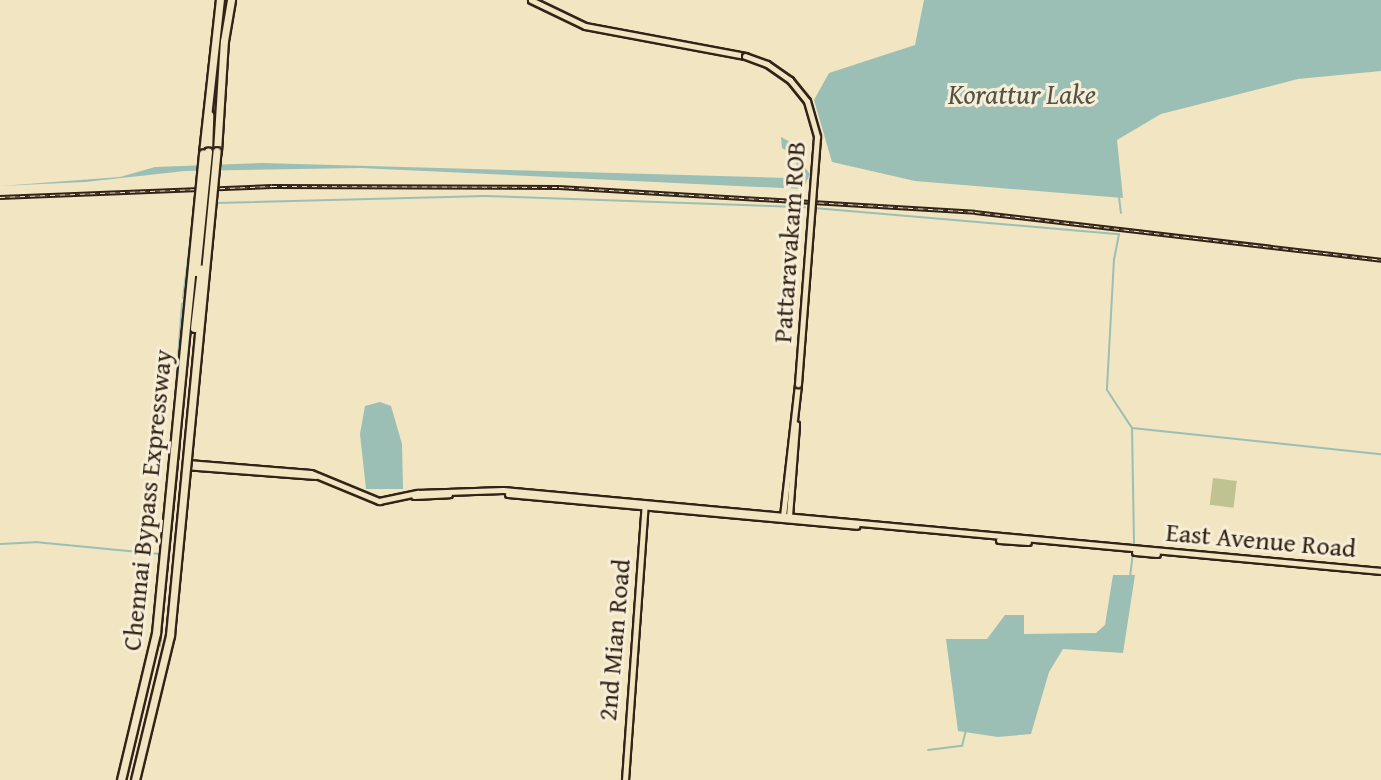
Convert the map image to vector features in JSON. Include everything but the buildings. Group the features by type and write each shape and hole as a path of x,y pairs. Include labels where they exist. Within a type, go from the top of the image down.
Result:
{"highway":[{"path":"210,152 208,111 220,0"},
{"path":"180,441 210,152 219,111 231,0"},
{"name":"Chennai Bypass Expressway","path":"128,780 156,633 197,222 210,152"},
{"name":"Chennai Bypass Expressway","path":"128,780 170,635 210,224 210,152"}],"main road":[{"name":"Pattaravakam ROB","path":"531,0 559,16 619,33 745,57 767,64 790,80 807,101 817,137 786,516"},
{"path":"194,224 211,226 190,437 180,441 173,436 194,224"},
{"path":"128,780 163,644 180,441"},
{"name":"East Avenue Road","path":"178,464 316,476 373,500 480,488 1381,572"},
{"name":"2nd Mian Road","path":"625,780 645,505"}],"green space":[{"path":"1213,478 1237,481 1234,508 1210,505"}],"water":[{"name":"Korattur Lake","path":"924,0 1381,0 1381,71 1298,79 1161,114 1117,140 1123,198 915,181 832,162 814,100 829,73 915,45"},
{"path":"781,137 801,148 800,161 810,174 803,189 360,168 185,171 85,182 0,186 120,177 155,167 262,163 787,178 798,170 794,155 782,148"},
{"path":"380,402 391,406 402,444 403,489 366,489 360,434 365,406"},
{"path":"1113,575 1135,575 1123,653 1063,649 1049,672 1031,734 998,737 958,731 946,639 987,639 1005,615 1024,615 1024,634 1096,633 1105,625"}],"waterway":[{"path":"215,203 485,196 805,207"},
{"path":"1119,197 1121,213"},
{"path":"183,298 195,204"},
{"path":"814,208 1119,234 1114,259 1107,390 1132,428 1134,545"},
{"path":"173,426 182,303"},
{"path":"1132,428 1381,454"},
{"path":"0,544 35,542 159,554"},
{"path":"1130,577 1133,551"},
{"path":"928,750 962,746 966,730"}],"railway":[{"path":"0,197 272,186 559,187 975,212 1381,260"}]}
